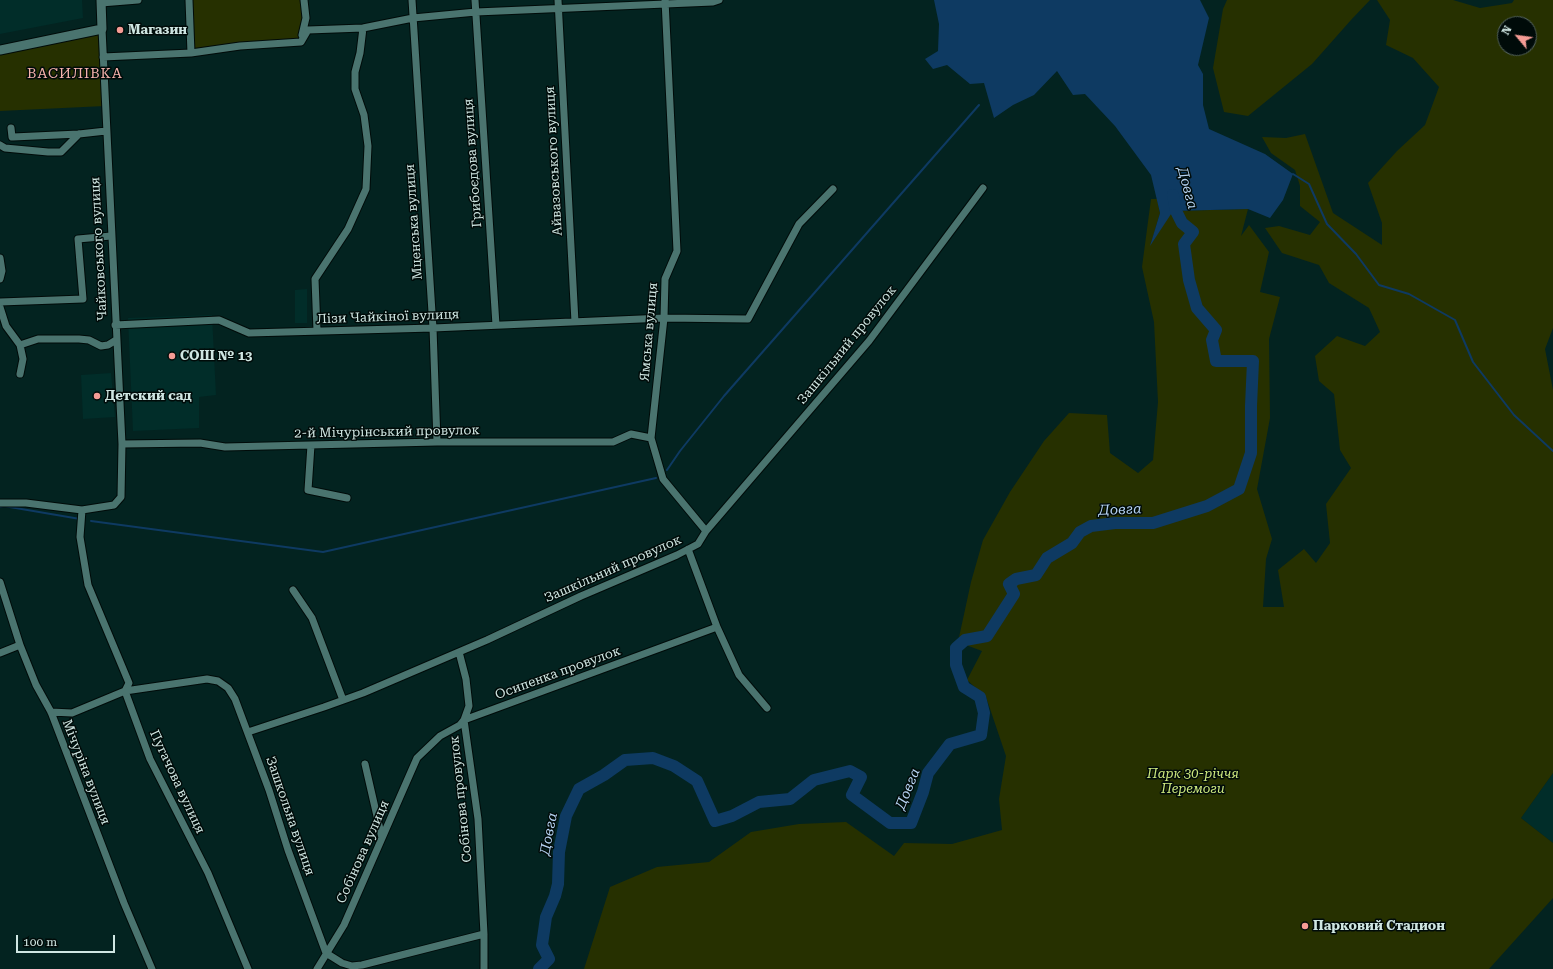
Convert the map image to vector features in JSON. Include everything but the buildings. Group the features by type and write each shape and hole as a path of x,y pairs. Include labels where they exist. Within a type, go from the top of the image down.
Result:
{"street":[{"path":"101,2 138,0"},
{"path":"189,0 192,53"},
{"path":"301,42 306,18 304,0"},
{"name":"Мценська вулиця","path":"412,0 433,328 437,442"},
{"name":"Грибоєдова вулиця","path":"475,0 496,325"},
{"name":"Айвазовського вулиця","path":"558,0 575,322"},
{"path":"301,42 308,30 363,28 413,18 476,12 558,9 665,2 713,2 719,0"},
{"name":"Чайковського вулиця","path":"82,510 114,505 120,497 122,444 101,2"},
{"name":"Ямська вулиця","path":"665,2 677,250 665,279 664,318 651,438 663,480 706,531"},
{"path":"0,50 102,28"},
{"path":"317,331 315,279 348,228 366,189 368,146 364,115 355,89 355,78 363,28"},
{"path":"103,57 192,53 240,46 301,42"},
{"path":"11,128 12,137 79,134 106,131"},
{"path":"0,146 5,148 61,152 79,134"},
{"name":"Зашкільний провулок","path":"248,732 324,707 363,692 458,652 698,544 706,531 869,341 984,188"},
{"name":"Лізи Чайкіної вулиця","path":"116,325 219,320 249,333 433,328 664,318 748,319 799,224 833,189"},
{"path":"0,302 83,299 78,239 111,236"},
{"path":"0,258 2,272 0,279"},
{"path":"0,307 6,326 20,345 23,359 20,374"},
{"path":"20,345 38,340 79,339 89,340 101,346 108,345 116,340"},
{"name":"2-й Мічурінський провулок","path":"122,444 200,443 225,447 437,442 613,442 631,434 651,438"},
{"path":"311,445 308,490 347,498"},
{"path":"0,503 26,502 82,510"},
{"name":"Пугачова вулиця","path":"82,510 80,537 88,585 129,683 125,691 150,759 208,874 248,969"},
{"path":"688,549 717,627 739,675 767,708"},
{"name":"Мічуріна вулиця","path":"0,582 20,645 36,685 50,712 124,903 152,969"},
{"path":"293,590 312,618 343,700"},
{"name":"Осипенка провулок","path":"417,758 440,736 455,728 464,720 717,627"},
{"path":"0,653 20,645"},
{"name":"Собінова провулок","path":"458,652 466,679 470,706 464,720 478,819 484,934 484,969"},
{"name":"Зашкольна вулиця","path":"125,691 207,679 218,681 228,688 235,699 248,732 269,790 288,850 326,953"},
{"path":"50,712 72,713 125,691"},
{"name":"Собінова вулиця","path":"326,953 344,925 417,758"},
{"path":"365,764 382,838"},
{"path":"317,969 326,953 342,963 352,966 365,967 484,934"}],"shaded area":[{"path":"0,0 82,0 83,18 0,34"},
{"path":"307,289 307,323 295,323 295,290"},
{"name":"СОШ № 13","path":"212,315 216,395 199,397 199,428 133,431 128,318"},
{"name":"Детский сад","path":"111,373 115,417 83,419 81,375"},
{"path":"1553,773 1553,843 1521,818"}],"green space":[{"path":"189,0 304,0 306,18 301,42 191,53"},
{"path":"1227,0 1370,0 1312,64 1248,116 1224,112 1213,68 1223,9"},
{"name":"Парк 30-річчя Перемоги","path":"1377,0 1453,0 1480,8 1512,3 1514,0 1553,0 1553,328 1545,349 1553,390 1553,773 1521,818 1553,843 1553,898 1489,969 584,969 610,887 657,867 709,862 751,832 799,824 846,822 894,856 904,843 952,844 1002,830 999,799 1006,756 986,697 967,680 982,651 958,642 971,582 983,540 1010,492 1044,441 1069,413 1107,415 1110,453 1138,473 1153,460 1158,402 1154,322 1142,267 1151,199 1157,199 1160,213 1151,244 1172,211 1248,209 1241,236 1249,225 1269,252 1260,292 1280,297 1269,339 1270,418 1257,489 1272,539 1266,559 1263,607 1284,607 1278,570 1304,549 1316,563 1330,543 1326,504 1351,468 1340,450 1334,394 1319,381 1315,356 1337,336 1365,346 1380,332 1369,308 1329,283 1319,265 1282,253 1265,228 1279,226 1310,235 1320,222 1300,206 1300,186 1295,170 1271,153 1262,137 1286,138 1305,134 1333,213 1382,245 1382,223 1368,183 1397,151 1425,125 1439,87 1413,58 1386,45 1390,20"},
{"path":"102,29 105,106 0,111 0,51"}],"water":[{"path":"934,0 1200,0 1209,18 1198,65 1203,74 1203,105 1209,129 1265,154 1293,174 1283,200 1270,218 1248,209 1173,211 1150,246 1160,213 1151,175 1115,126 1085,94 1073,95 1057,71 1034,95 1013,105 994,118 984,83 970,84 947,65 933,69 925,59 938,51 939,24"}],"waterway":[{"path":"667,470 680,451 724,396 979,105"},
{"path":"1293,174 1309,184 1327,224 1356,254 1379,285 1409,294 1455,320 1473,362 1514,415 1553,451"},
{"name":"Довга","path":"539,969 549,959 542,945 546,917 555,896 558,884 559,852 566,816 579,789 604,775 625,760 653,758 674,766 697,781 715,821 732,816 759,802 790,799 814,780 850,771 861,777 852,795 890,823 911,823 923,792 928,773 950,744 981,735 984,713 980,697 964,687 956,665 956,648 965,640 987,636 1014,594 1009,584 1016,579 1036,575 1047,558 1072,543 1080,532 1091,526 1115,523 1153,523 1207,506 1239,489 1251,453 1253,361 1216,361 1212,340 1216,330 1197,308 1189,280 1184,244 1193,232 1182,223 1176,211 1173,195"},
{"path":"91,521 323,552 656,478"},
{"path":"0,507 4,506 80,519"}],"place":[{"name":"Магазин","path":"120,30"},
{"name":"СОШ № 13","path":"172,356"},
{"name":"Детский сад","path":"97,396"},
{"name":"Парковий Стадион","path":"1305,926"}],"district":[{"name":"ВАСИЛІВКА","path":"75,74"}]}
